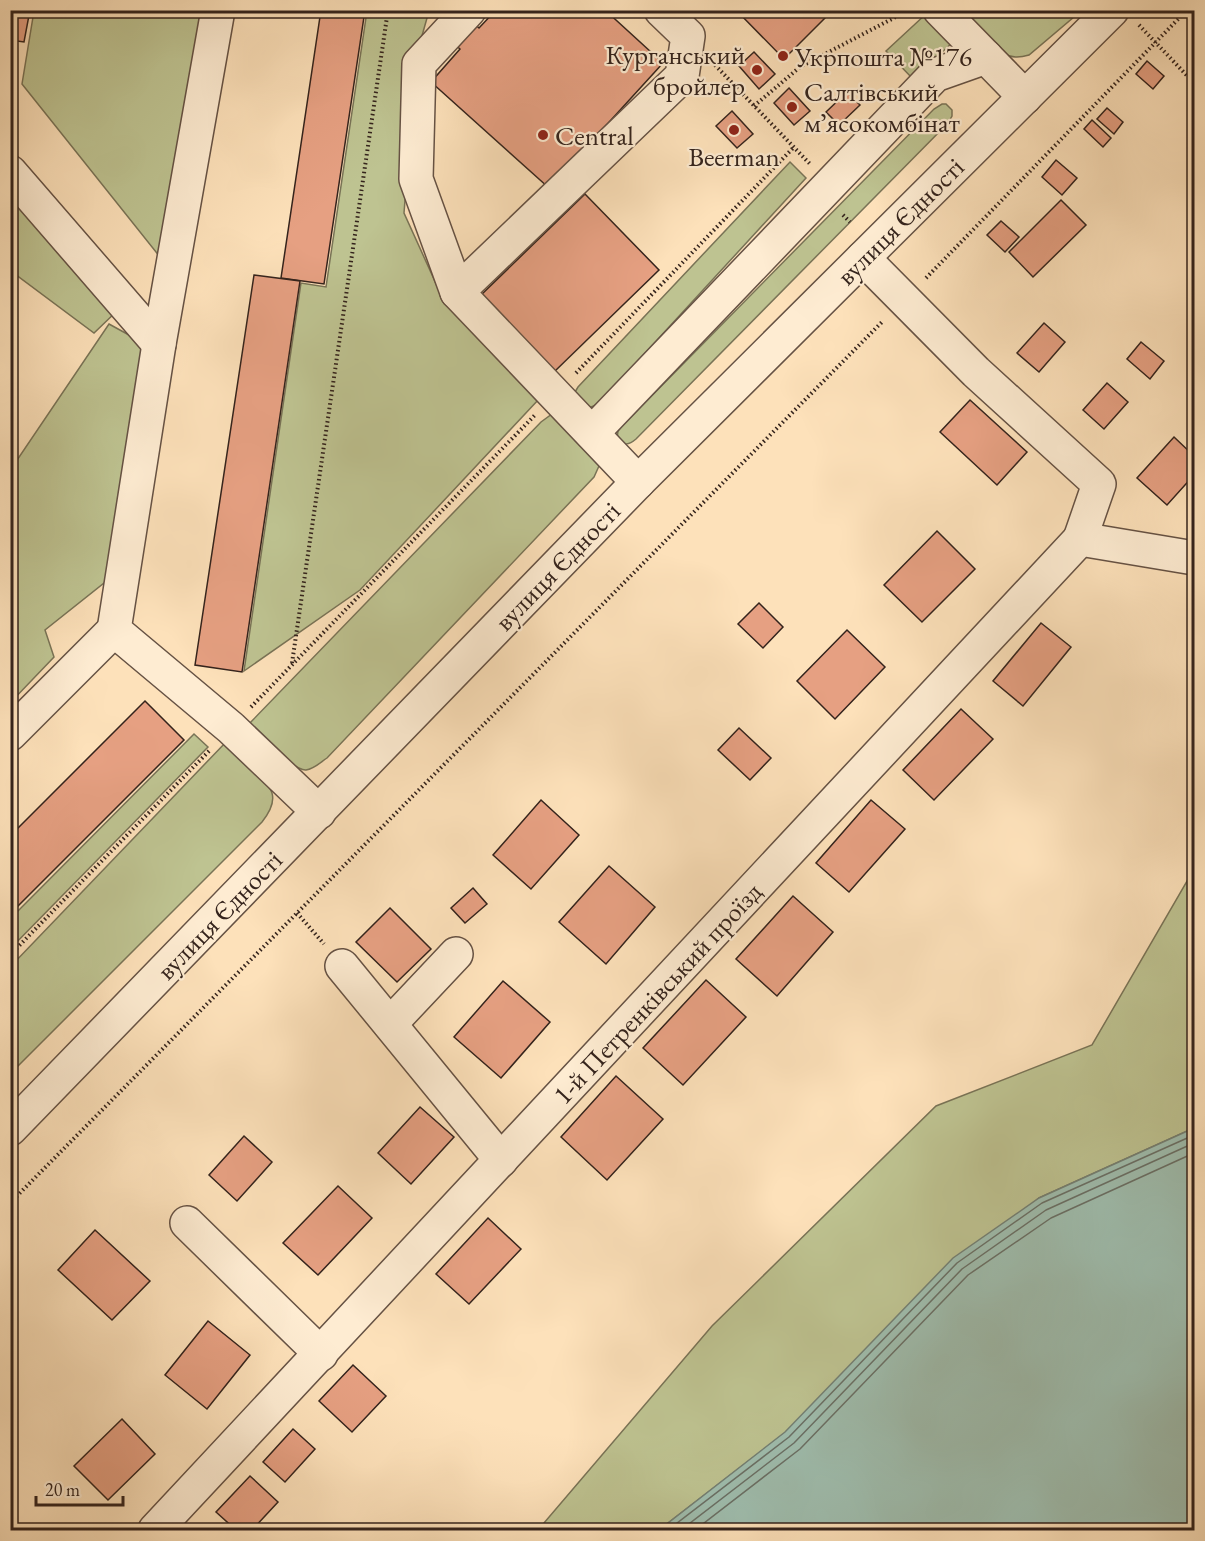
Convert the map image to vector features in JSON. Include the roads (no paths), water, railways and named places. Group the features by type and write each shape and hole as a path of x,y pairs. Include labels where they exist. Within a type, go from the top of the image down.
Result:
{"street":[{"path":"10,734 114,630 159,344 218,10"},
{"path":"469,10 418,64 416,179 457,292 638,482"},
{"path":"457,292 682,76 688,36 661,10"},
{"path":"940,10 1024,97"},
{"name":"вулиця Єдності","path":"10,1129 638,482 1024,97 1122,15"},
{"path":"592,433 935,75 986,57"},
{"path":"10,172 159,344"},
{"path":"863,258 976,372 1099,484 1080,539 1194,558"},
{"name":"1-й Петренківський проїзд","path":"155,1530 1080,539"},
{"path":"114,630 231,728 319,812"},
{"path":"390,1024 456,954"},
{"path":"342,966 501,1160"},
{"path":"187,1223 321,1354"}],"water":[{"path":"1194,1128 1194,1530 659,1530 785,1432 953,1258 1039,1198"}],"place":[{"name":"Укрпошта №176","path":"783,56"},
{"name":"Курганський бройлер","path":"757,70"},
{"name":"Салтівський мʼясокомбінат","path":"792,107"},
{"name":"Beerman","path":"734,130"},
{"name":"Central","path":"543,135"}]}
